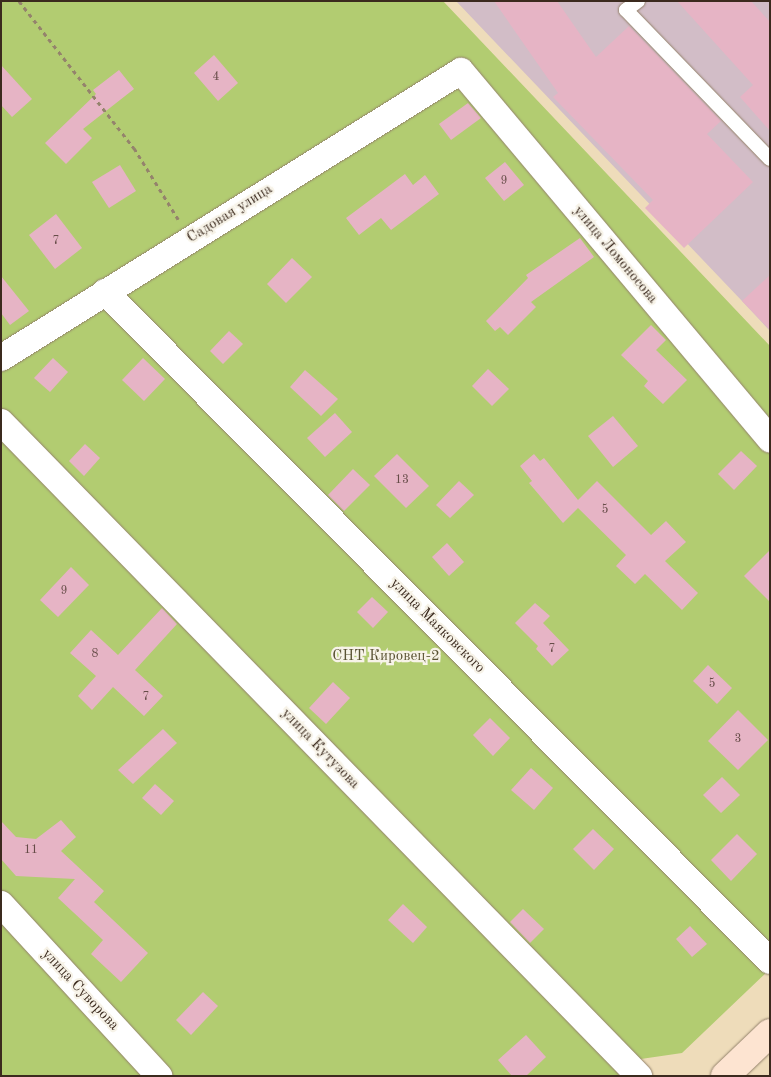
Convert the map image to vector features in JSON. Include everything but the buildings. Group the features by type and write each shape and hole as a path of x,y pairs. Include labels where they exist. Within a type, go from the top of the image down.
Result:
{"main road":[{"path":"725,1076 770,1033"}],"street":[{"name":"Садовая улица","path":"1,358 460,71"},
{"name":"улица Ломоносова","path":"460,71 770,440"},
{"name":"улица Маяковского","path":"105,292 770,961"},
{"name":"улица Кутузова","path":"1,422 639,1076"},
{"name":"улица Суворова","path":"1,904 159,1076"}],"lane":[{"path":"638,1 626,10 770,159"}],"path":[{"path":"19,1 134,148 190,239"}],"shaded area":[{"path":"456,1 770,1 770,331 742,301"}],"green space":[{"name":"СНТ Кировец-2","path":"1,1 443,1 770,346 770,969 682,1053 634,1060 617,1076 1,1076"}]}
